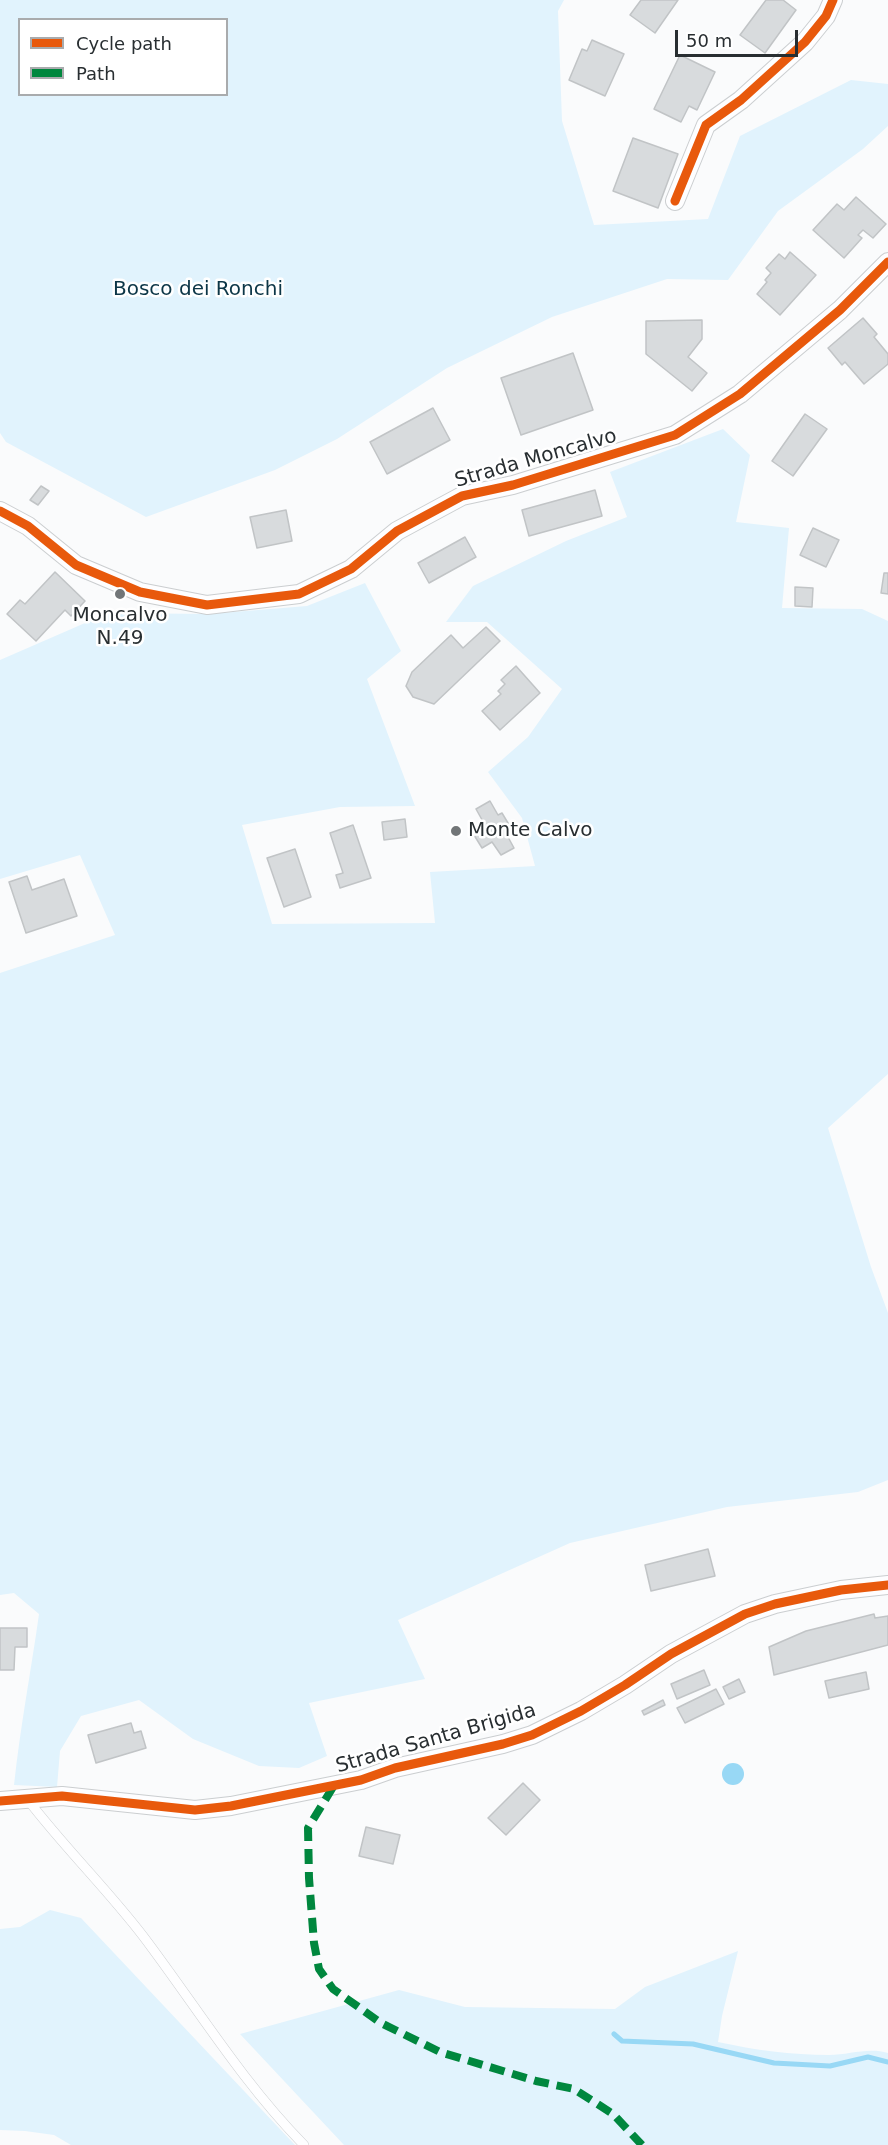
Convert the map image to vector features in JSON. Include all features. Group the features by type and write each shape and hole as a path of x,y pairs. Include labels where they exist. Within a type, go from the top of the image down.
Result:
{"street":[{"path":"675,201 706,125 741,100 805,42 826,15 833,0"},
{"name":"Strada Moncalvo","path":"0,511 28,526 76,565 140,592 207,605 299,594 351,568 397,531 462,496 513,485 675,435 740,394 840,310 888,262"},
{"name":"Strada Santa Brigida","path":"0,1801 62,1796 195,1809 231,1806 361,1780 395,1768 532,1735 580,1711 625,1685 671,1654 745,1614 775,1604 841,1590 888,1585"}],"lane":[{"path":"27,1798 50,1829 142,1935 221,2046 304,2145"}],"green space":[{"name":"Bosco dei Ronchi","path":"0,0 564,0 558,11 562,121 594,225 708,219 740,136 851,80 888,84 888,126 863,149 778,211 728,280 667,279 552,317 447,368 337,439 275,470 146,517 6,442 0,433"},
{"path":"723,429 750,455 736,522 789,528 782,608 862,609 888,621 888,1074 828,1128 871,1267 888,1313 888,1480 858,1492 727,1507 570,1543 398,1620 425,1679 309,1703 327,1756 299,1768 259,1766 193,1739 139,1700 81,1716 60,1751 57,1787 14,1785 39,1614 14,1593 0,1595 0,973 115,935 80,855 0,879 0,660 108,613 209,614 307,606 365,583 401,651 367,679 415,806 340,807 242,825 272,924 435,923 430,872 535,866 522,818 488,772 528,737 562,689 487,622 446,622 473,586 566,541 627,517 610,472"},
{"path":"50,1910 81,1918 295,2145 71,2145 54,2135 0,2130 0,1929 20,1927"},
{"path":"738,1951 718,2042 759,2050 801,2054 836,2055 873,2051 888,2053 888,2145 344,2145 240,2034 399,1990 465,2007 615,2009 645,1987"}],"water":[{"path":"733,1763 741,1766 744,1774 741,1782 733,1785 725,1782 722,1774 725,1766"}],"building":[{"path":"641,0 678,0 655,33 630,15"},
{"path":"766,0 783,0 796,10 765,53 740,35"},
{"path":"592,40 624,54 605,96 569,80 582,49 587,51"},
{"path":"680,55 715,72 697,110 689,106 681,122 654,109"},
{"path":"633,138 678,154 658,208 613,191"},
{"path":"856,197 886,224 873,238 863,230 858,235 862,238 844,258 813,230 837,204 844,210"},
{"path":"790,252 816,275 780,315 757,294 771,273 766,268 779,254 785,259"},
{"path":"863,318 877,334 874,337 888,354 888,364 864,384 845,362 842,365 828,348"},
{"path":"702,320 702,339 688,357 707,373 692,391 646,354 646,321"},
{"path":"573,353 593,410 521,435 501,378"},
{"path":"433,408 450,440 387,474 370,442"},
{"path":"805,414 827,429 793,476 772,461"},
{"path":"41,486 49,491 38,505 30,500"},
{"path":"595,490 602,516 529,536 522,510"},
{"path":"286,510 292,541 257,548 250,517"},
{"path":"813,528 839,540 826,567 800,555"},
{"path":"465,537 476,557 429,583 418,563"},
{"path":"55,572 85,601 71,616 65,610 36,641 7,614 20,600 25,604"},
{"path":"884,573 888,573 888,594 881,593"},
{"path":"795,587 813,588 812,607 795,606"},
{"path":"486,627 500,641 434,704 413,697 406,686 412,672 451,635 463,648"},
{"path":"516,666 540,693 500,730 482,711 501,694 498,691 505,684 501,680"},
{"path":"490,801 498,815 502,813 514,833 508,837 514,848 501,855 492,842 482,848 474,835 486,827 476,809"},
{"path":"405,819 407,837 384,840 382,822"},
{"path":"353,825 371,878 340,888 336,875 343,873 330,833"},
{"path":"295,849 311,897 284,907 267,858"},
{"path":"27,876 32,890 64,879 77,916 26,933 9,882"},
{"path":"708,1549 715,1576 651,1591 645,1565"},
{"path":"874,1614 875,1618 888,1616 888,1645 774,1675 769,1647 806,1631"},
{"path":"0,1628 27,1628 27,1647 15,1647 14,1670 0,1670"},
{"path":"704,1670 710,1685 677,1699 671,1684"},
{"path":"866,1672 869,1689 829,1698 825,1681"},
{"path":"739,1679 745,1692 729,1699 723,1687"},
{"path":"716,1689 724,1704 685,1723 677,1708"},
{"path":"663,1700 665,1705 644,1715 642,1711"},
{"path":"131,1723 134,1733 141,1731 146,1748 96,1763 88,1735"},
{"path":"523,1783 540,1800 506,1835 488,1818"},
{"path":"366,1827 400,1835 393,1864 359,1856"}],"waterway":[{"path":"614,2034 622,2041 693,2044 774,2063 830,2066 868,2057 888,2062"}],"marked path":[{"path":"333,1787 308,1828 314,1943 319,1969 333,1989 381,2023 440,2052 536,2081 574,2089 613,2114 642,2145"}],"cycle path":[{"path":"675,201 706,125 741,100 805,42 826,16 833,0"},
{"path":"0,511 28,526 76,565 140,592 207,605 299,594 351,569 397,531 462,496 513,485 675,435 740,394 840,310 888,262"},
{"path":"0,1801 62,1796 195,1810 231,1806 361,1780 395,1768 503,1744 532,1735 581,1711 671,1654 745,1614 775,1604 841,1590 888,1585"}],"place":[{"name":"Moncalvo N.49","path":"120,594"},
{"name":"Monte Calvo","path":"456,831"}]}
